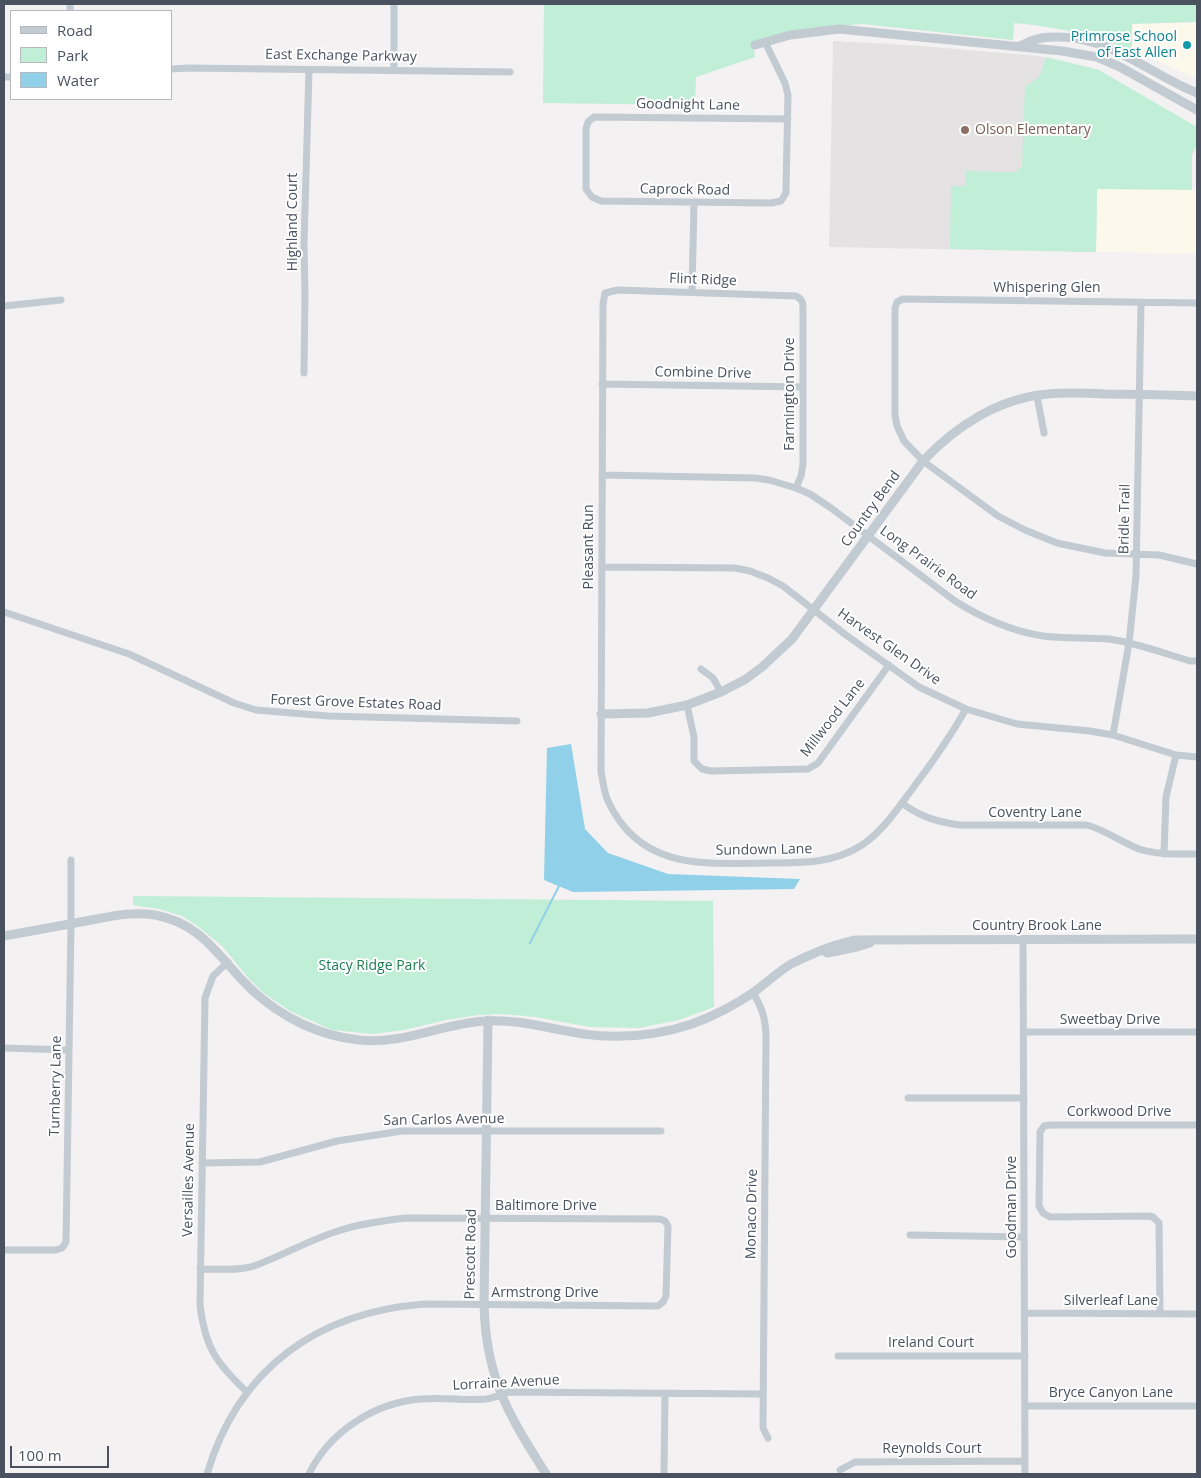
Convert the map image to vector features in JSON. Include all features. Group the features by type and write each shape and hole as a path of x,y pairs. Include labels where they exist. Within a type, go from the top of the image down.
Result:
{"street":[{"path":"394,4 394,71"},
{"path":"755,45 800,33 839,29 1062,51 1097,58 1130,72 1197,110"},
{"path":"1020,46 1034,39 1048,38 1076,39 1104,46 1197,93"},
{"path":"765,42 785,83 788,95 788,119"},
{"path":"1130,72 1138,62"},
{"name":"East Exchange Parkway","path":"172,69 510,72"},
{"name":"Highland Court","path":"304,373 304,234 309,70"},
{"name":"Goodnight Lane","path":"590,195 586,185 586,129 590,120 598,116 788,119"},
{"name":"Caprock Road","path":"590,195 596,200 601,201 771,203 781,201 786,193 788,119"},
{"path":"692,292 694,202"},
{"name":"Flint Ridge","path":"605,293 618,290 692,292 796,296 801,299"},
{"name":"Pleasant Run","path":"605,293 603,297 602,384 601,772 608,800"},
{"name":"Whispering Glen","path":"923,461 904,441 897,426 895,415 895,308 898,302 906,298 1051,302 1076,300 1197,303"},
{"name":"Farmington Drive","path":"796,488 803,464 803,302 801,299"},
{"path":"4,306 61,300"},
{"name":"Bridle Trail","path":"1113,735 1129,643 1137,554 1141,302"},
{"name":"Combine Drive","path":"602,384 803,387"},
{"name":"Country Bend","path":"601,714 648,713 687,705 721,692 746,678 772,658 792,639 923,461 946,439 978,416 1002,405 1048,394 1197,396"},
{"path":"1037,396 1044,433"},
{"path":"923,461 991,512 1025,530 1057,543 1090,550 1159,555 1197,564"},
{"name":"Long Prairie Road","path":"602,475 755,478 776,481 810,494 955,601 976,614 1004,626 1044,636 1129,643 1190,661 1197,661"},
{"name":"Harvest Glen Drive","path":"602,567 735,568 750,571 783,586 919,687 966,710 1016,724 1113,735 1176,755 1197,757"},
{"name":"Forest Grove Estates Road","path":"4,612 128,654 234,704 256,710 328,716 517,721"},
{"name":"Millwood Lane","path":"687,705 694,736 694,760 698,767 711,771 802,770 814,766 889,666"},
{"path":"701,669 713,678 721,692"},
{"name":"Sundown Lane","path":"608,800 619,820 634,836 654,851 677,860 721,864 802,862 831,859 871,839 902,803 953,732 966,710"},
{"path":"1164,854 1166,797 1176,755"},
{"name":"Coventry Lane","path":"902,803 915,813 931,820 960,825 1086,825 1138,848 1164,854 1197,854"},
{"name":"Turnberry Lane","path":"4,1250 56,1250 62,1248 66,1242 72,924 71,860"},
{"name":"Country Brook Lane","path":"4,936 130,914 169,919 203,937 251,989 278,1011 309,1027 343,1038 360,1040 394,1040 427,1034 456,1025 488,1020 538,1024 602,1036 648,1035 695,1023 718,1013 753,993 789,966 814,955 857,948 876,941 1197,939"},
{"name":"Goodman Drive","path":"1024,940 1025,1474"},
{"name":"Versailles Avenue","path":"228,962 213,976 205,998 200,1305 202,1325 211,1350 228,1374 247,1392"},
{"name":"Monaco Drive","path":"753,993 761,1005 764,1014 766,1034 763,1428 768,1438"},
{"name":"Prescott Road","path":"488,1020 484,1305 488,1352 500,1395 512,1419 546,1474"},
{"name":"Sweetbay Drive","path":"1024,1032 1197,1032"},
{"path":"4,1048 69,1050"},
{"path":"908,1098 1024,1098"},
{"name":"Corkwood Drive","path":"1160,1314 1159,1223 1149,1216 1050,1217 1043,1214 1039,1206 1039,1135 1042,1128 1050,1125 1197,1125"},
{"name":"San Carlos Avenue","path":"202,1163 260,1162 336,1141 380,1133 424,1130 661,1132"},
{"name":"Baltimore Drive","path":"200,1269 228,1269 253,1266 312,1240 342,1230 405,1218 663,1220 667,1223 668,1228 666,1296 662,1304"},
{"path":"910,1235 1024,1237"},
{"name":"Armstrong Drive","path":"207,1474 226,1427 247,1392 273,1364 297,1346 330,1327 358,1316 402,1306 425,1304 654,1306 662,1304"},
{"name":"Silverleaf Lane","path":"1025,1313 1197,1314"},
{"name":"Ireland Court","path":"838,1356 1025,1356"},
{"name":"Lorraine Avenue","path":"309,1474 320,1456 343,1431 364,1417 387,1406 420,1399 488,1399 508,1392 763,1394"},
{"path":"664,1474 665,1393"},
{"name":"Bryce Canyon Lane","path":"1025,1406 1197,1406"},
{"name":"Reynolds Court","path":"840,1470 855,1462 1025,1461"}],"shaded area":[{"path":"1197,22 1197,79 1132,50 1132,24"},
{"name":"Olson Elementary","path":"833,41 1039,56 1099,70 1096,252 829,247"},
{"path":"1097,189 1197,190 1197,254 1096,252"}],"green space":[{"path":"544,4 1197,4 1197,22 1132,24 1132,50 1074,32 1014,23 1013,40 862,24 811,28 753,42 755,57 696,77 695,105 543,103"},
{"path":"1046,57 1099,70 1197,127 1197,144 1192,155 1192,190 1097,189 1096,252 950,249 951,186 965,186 966,171 1015,172 1022,167 1025,87 1040,75"},
{"name":"Stacy Ridge Park","path":"133,896 713,901 714,1007 679,1020 639,1028 590,1027 535,1017 502,1014 478,1015 404,1030 372,1034 332,1030 290,1011 265,994 250,980 223,947 199,927 182,916 159,909 133,905"}],"water":[{"path":"571,744 585,829 608,853 668,874 800,879 794,889 573,892 544,880 547,748"}],"waterway":[{"path":"530,943 559,886"}],"place":[{"name":"Primrose School of East Allen","path":"1187,45"},
{"name":"Olson Elementary","path":"965,130"}]}
